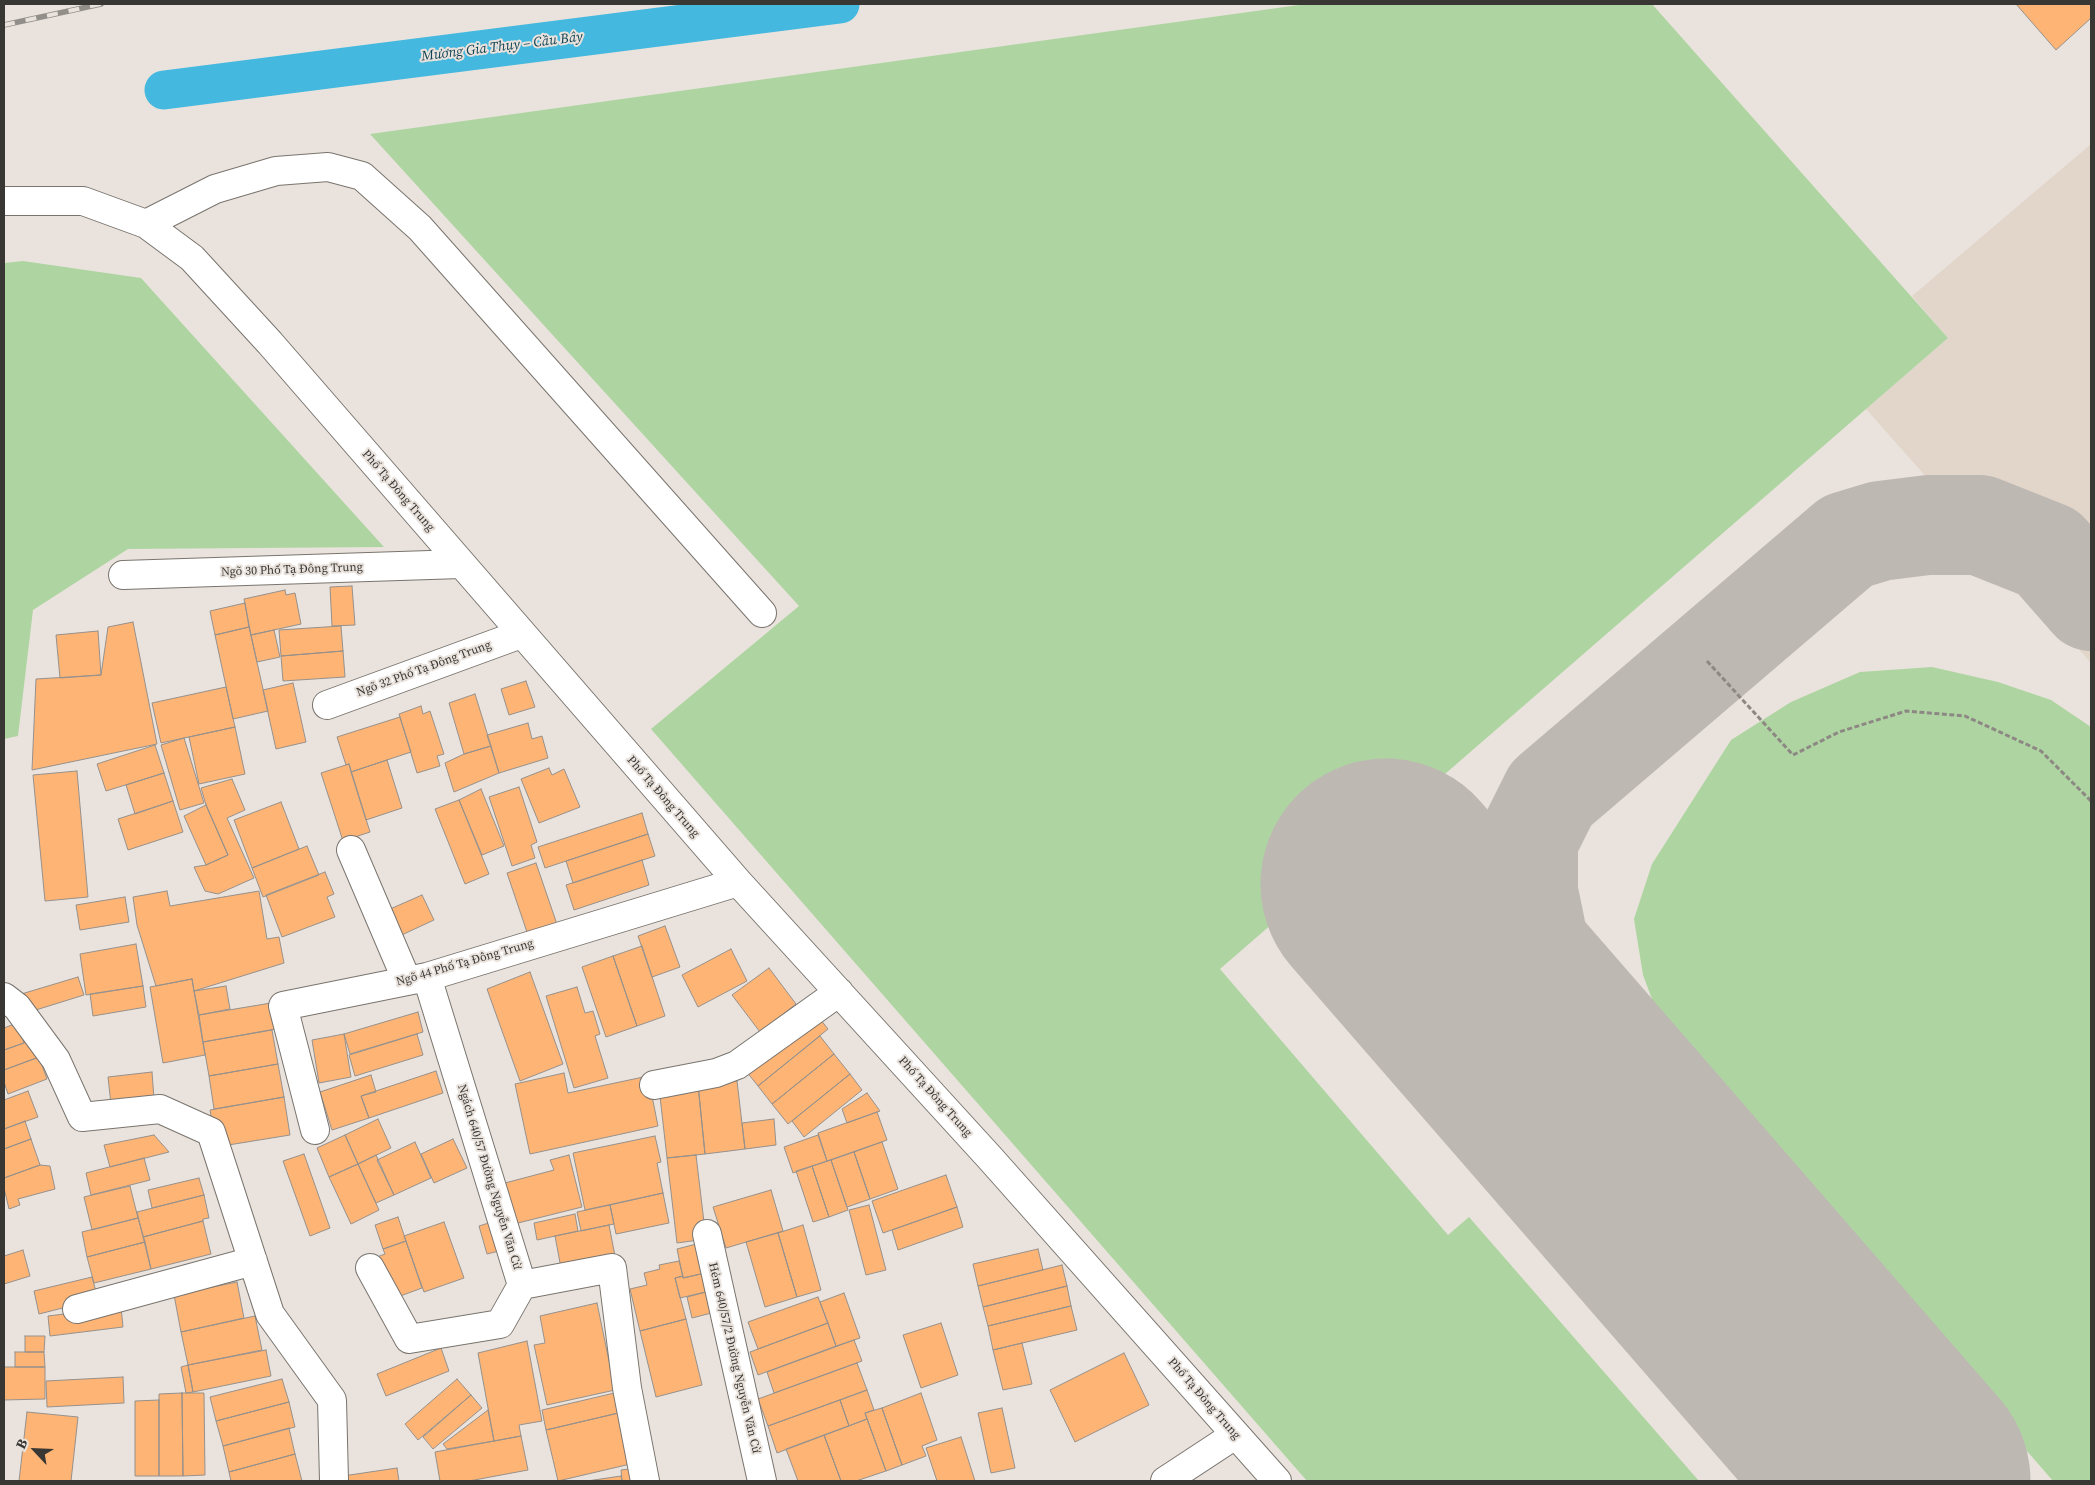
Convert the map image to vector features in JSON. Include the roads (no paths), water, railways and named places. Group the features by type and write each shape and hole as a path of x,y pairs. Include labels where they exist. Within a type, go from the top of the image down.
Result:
{"street":[{"path":"146,224 215,189 276,172 328,167 362,176 420,228 762,613"},
{"name":"Phố Tạ Đông Trung","path":"4,201 83,201 146,224 192,258 270,343 738,882 990,1158 1277,1481"},
{"name":"Ngõ 30 Phố Tạ Đông Trung","path":"123,575 461,564"},
{"name":"Ngõ 32 Phố Tạ Đông Trung","path":"327,705 521,634"},
{"name":"Ngách 640/57 Đường Nguyễn Văn Cừ","path":"351,850 417,979 522,1286 612,1268 627,1388 645,1481"},
{"name":"Ngõ 44 Phố Tạ Đông Trung","path":"315,1130 283,1006 417,979 738,882"},
{"path":"654,1085 716,1073 737,1065 839,992"},
{"path":"4,997 17,1007 56,1060 82,1117 160,1109 211,1132 270,1314 332,1400 334,1481"},
{"name":"Hẻm 640/57/2 Đường Nguyễn Văn Cừ","path":"707,1234 762,1481"},
{"path":"78,1309 253,1261"},
{"path":"370,1268 409,1339 500,1324 522,1286"},
{"path":"1165,1481 1235,1434"}],"waterway":[{"name":"Mương Gia Thụy – Cầu Bây","path":"164,90 840,4"}],"railway":[{"path":"4,25 101,4"}]}
